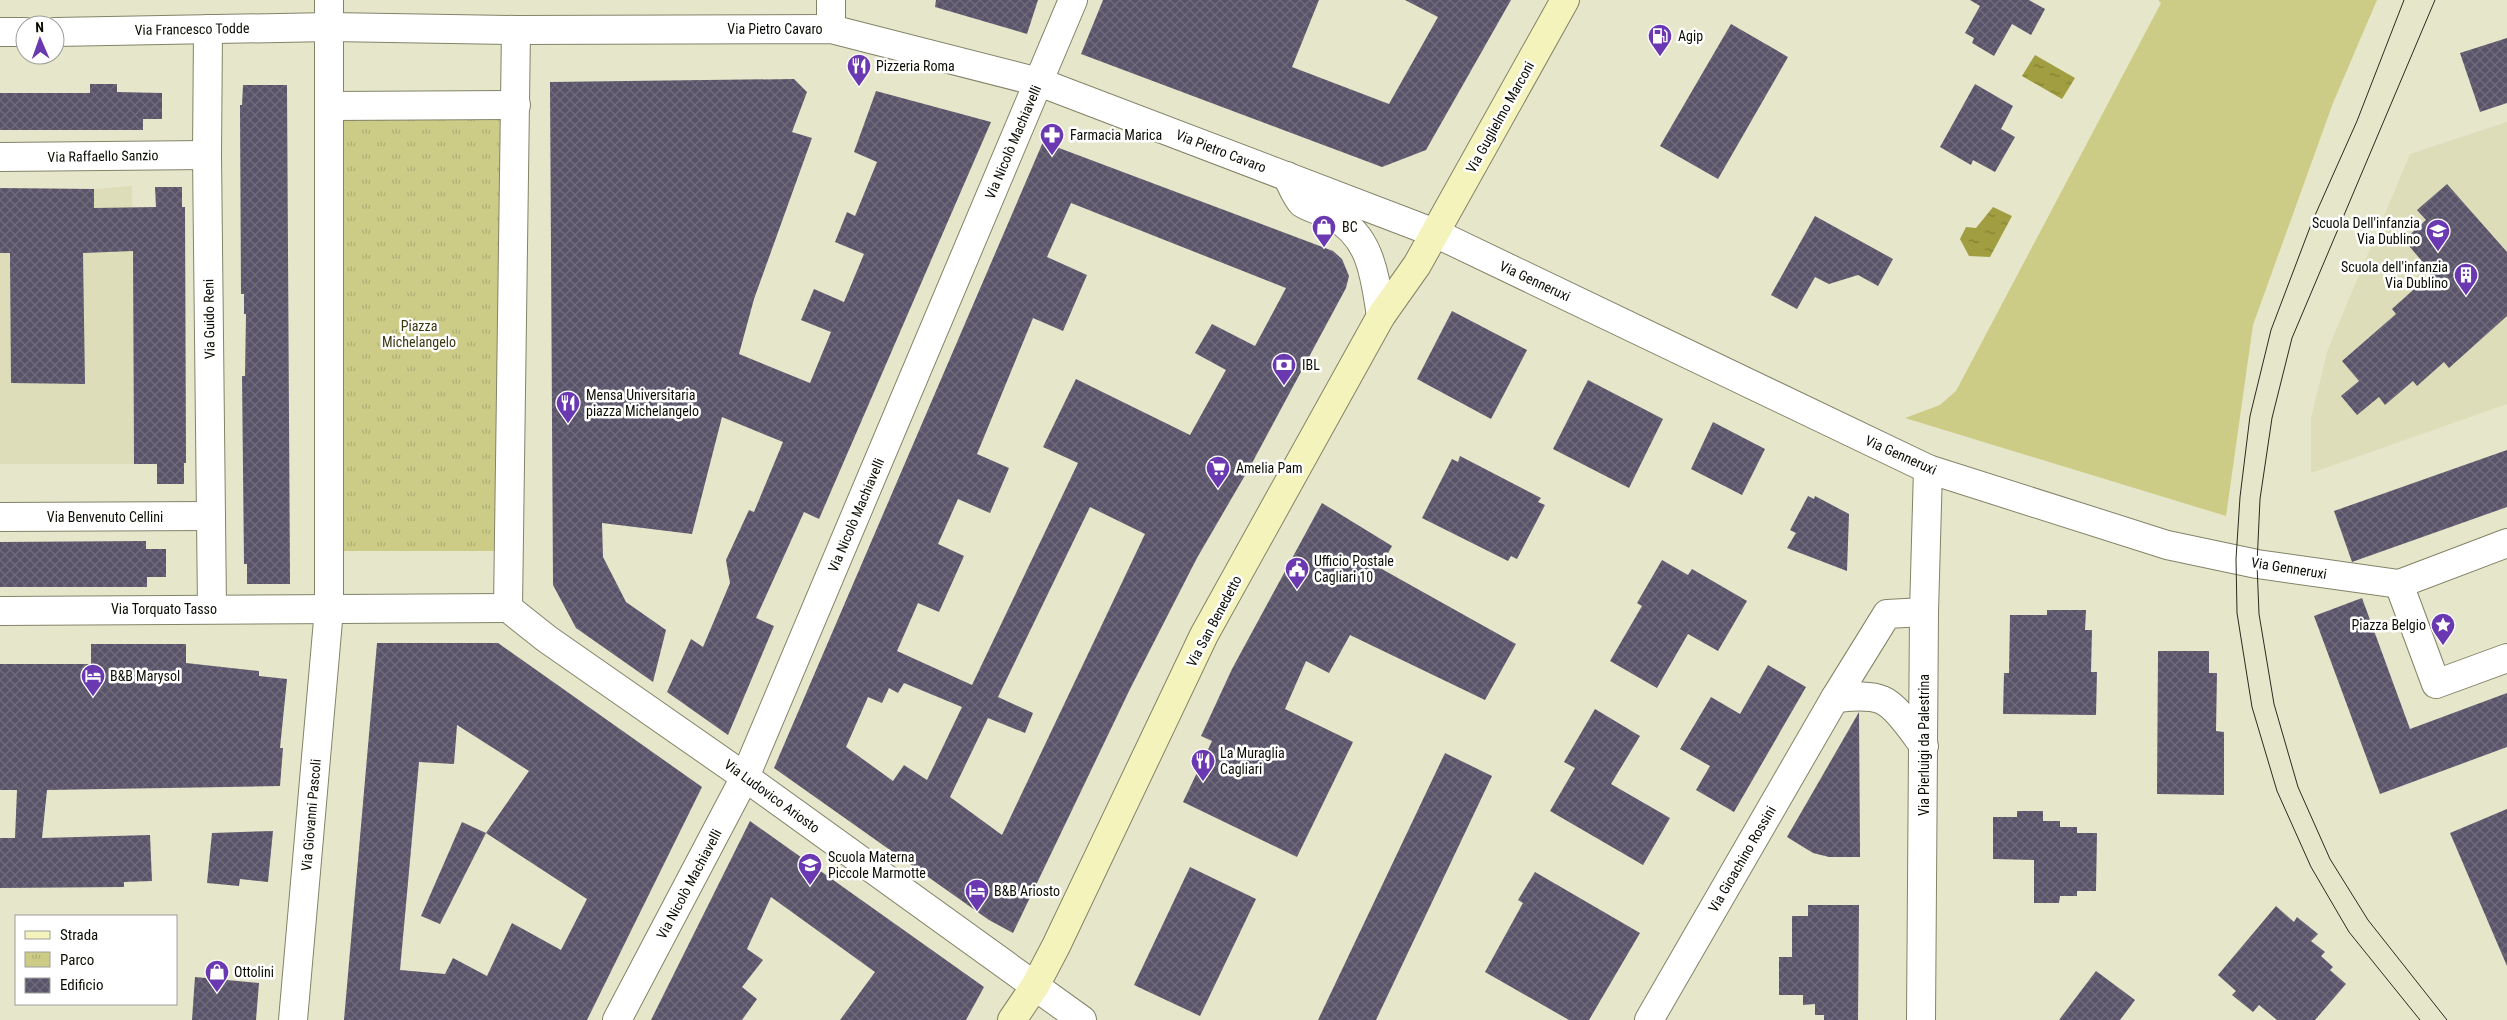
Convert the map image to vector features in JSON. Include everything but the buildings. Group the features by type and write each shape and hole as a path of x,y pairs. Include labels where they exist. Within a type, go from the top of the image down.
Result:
{"main road":[{"name":"Via Guglielmo Marconi","path":"1435,233 1565,0"},
{"name":"Via San Benedetto","path":"1012,1020 1035,986 1204,635 1381,316 1417,265 1435,233"}],"street":[{"path":"329,0 329,609 508,608 516,30"},
{"path":"831,0 831,29"},
{"name":"Via Nicolò Machiavelli","path":"617,1020 745,777 1073,0"},
{"name":"Via Francesco Todde","path":"65,32 330,27"},
{"name":"Via Pietro Cavaro","path":"330,27 516,30 831,29 1039,82 1435,233"},
{"name":"Via Guido Reni","path":"208,29 207,155 212,609"},
{"path":"0,32 15,32"},
{"path":"330,106 516,105"},
{"name":"Via Raffaello Sanzio","path":"0,157 207,155"},
{"path":"1287,176 1302,202 1335,217 1351,229 1368,252 1373,269 1381,316"},
{"name":"Via Genneruxi","path":"1435,233 1928,469 2167,545 2257,564 2399,584"},
{"name":"Via Pierluigi da Palestrina","path":"1920,1020 1924,612 1928,469"},
{"name":"Via Benvenuto Cellini","path":"0,517 211,516"},
{"path":"2507,543 2399,584 2436,684 2507,658"},
{"name":"Via Ludovico Ariosto","path":"508,608 547,639 745,777 1082,1020"},
{"name":"Via Torquato Tasso","path":"0,610 329,609"},
{"name":"Via Giovanni Pascoli","path":"293,1020 329,609"},
{"name":"Via Gioachino Rossini","path":"1649,1020 1835,698 1887,614 1924,612"},
{"path":"1835,698 1855,696 1882,700 1904,720 1924,746"}],"shaded area":[{"name":"Scuola Dell'infanzia Via Dublino","path":"2507,122 2507,404 2311,473 2311,418 2328,349 2410,154"},
{"path":"132,186 134,464 0,464 0,188 94,189"}],"green space":[{"path":"2158,0 2377,0 2333,103 2253,325 2226,516 1905,418 1940,405 1956,391 2161,3"},
{"name":"Piazza Michelangelo","path":"337,116 501,116 501,551 336,551"}],"water":[{"path":"2035,55 2075,78 2062,99 2022,76"},
{"path":"1993,207 2012,216 1990,257 1969,256 1960,239 1966,227 1976,228"}],"tram line":[{"path":"2404,0 2357,121 2312,222 2271,330 2250,416 2240,497 2236,559 2237,613 2252,707 2277,791 2311,867 2349,932 2420,1020"},
{"path":"2435,0 2292,338 2272,418 2260,499 2257,564 2259,614 2274,704 2298,787 2330,859 2368,920 2447,1020"}],"place":[{"name":"Agip","path":"1660,57"},
{"name":"Pizzeria Roma","path":"859,87"},
{"name":"Farmacia Marica","path":"1052,156"},
{"name":"BC","path":"1324,248"},
{"name":"Scuola Dell'infanzia Via Dublino","path":"2438,252"},
{"name":"Scuola dell'infanzia Via Dublino","path":"2466,296"},
{"name":"IBL","path":"1284,386"},
{"name":"Mensa Universitaria piazza Michelangelo","path":"568,424"},
{"name":"Amelia Pam","path":"1218,489"},
{"name":"Ufficio Postale Cagliari 10","path":"1297,590"},
{"name":"Piazza Belgio","path":"2443,646"},
{"name":"B&B Marysol","path":"93,697"},
{"name":"La Muraglia Cagliari","path":"1203,782"},
{"name":"Scuola Materna Piccole Marmotte","path":"810,886"},
{"name":"B&B Ariosto","path":"977,912"},
{"name":"Ottolini","path":"217,993"}]}
